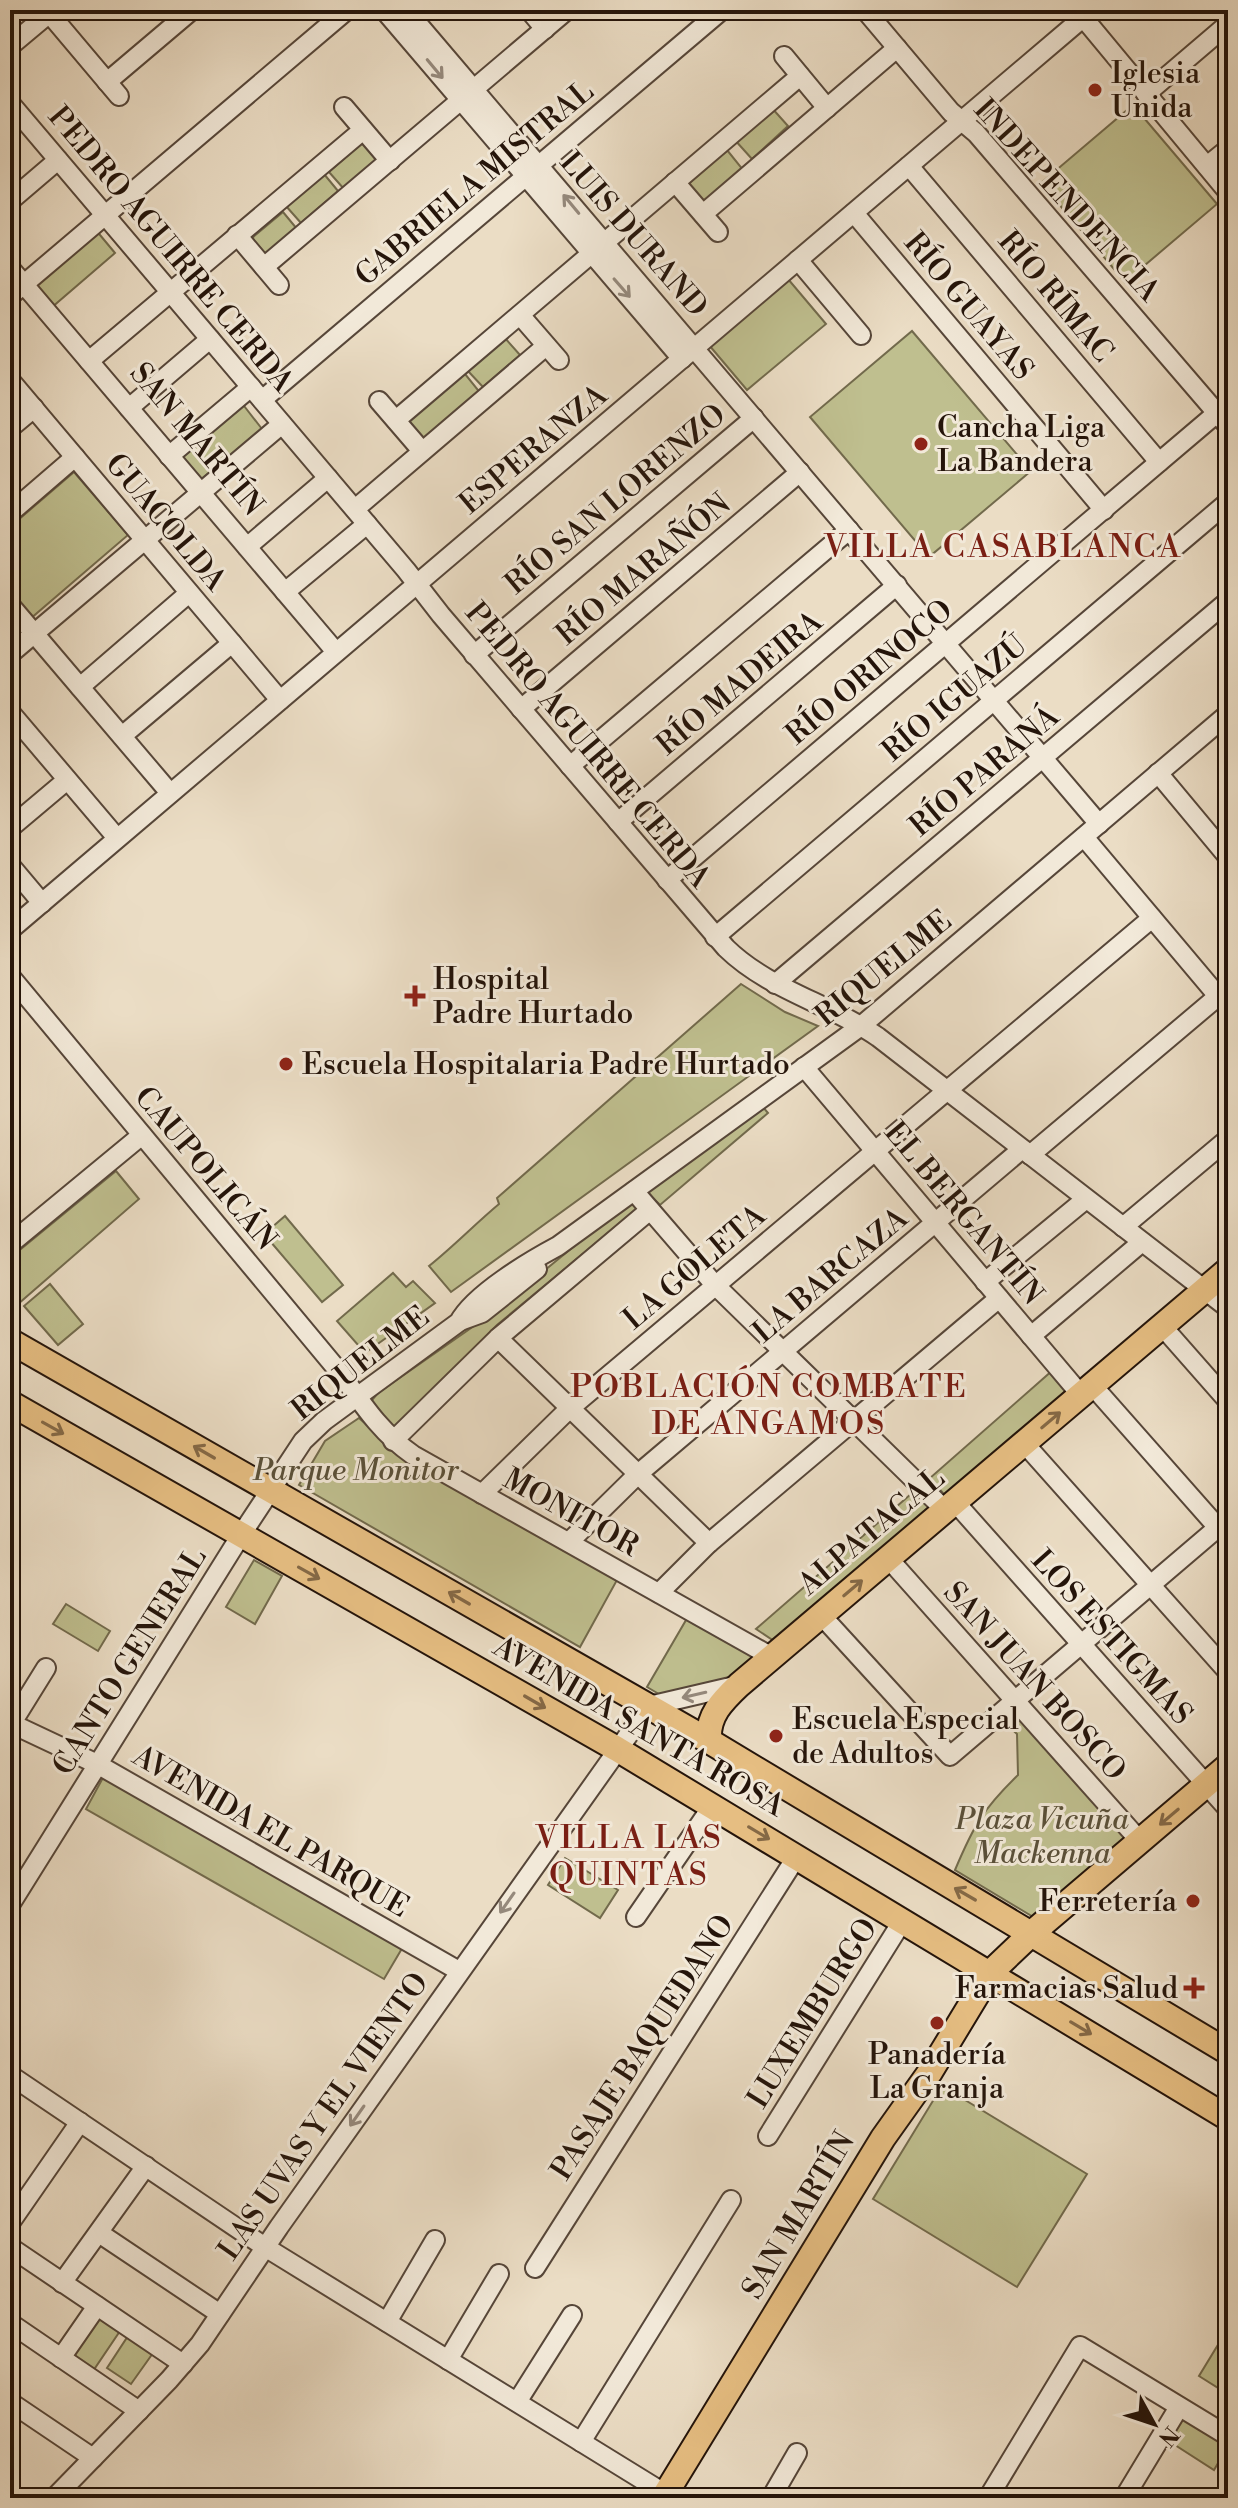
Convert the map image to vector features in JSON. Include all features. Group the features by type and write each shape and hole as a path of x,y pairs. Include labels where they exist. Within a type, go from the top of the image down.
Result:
{"main road":[{"name":"ALPATACAL","path":"739,1685 1228,1270"},
{"name":"AVENIDA SANTA ROSA","path":"10,1341 709,1741 1228,2052"},
{"name":"AVENIDA SANTA ROSA","path":"10,1403 713,1805 1228,2118"},
{"path":"709,1741 708,1728 712,1717 739,1685"},
{"name":"SAN MARTÍN","path":"667,2497 883,2138 930,2072 990,1973 1032,1933 1228,1766"}],"street":[{"path":"10,46 51,12 113,89 192,10"},
{"path":"17,290 347,10"},
{"name":"LUIS DURAND","path":"384,10 467,95 688,353 754,418 1099,824"},
{"name":"LUIS DURAND","path":"406,10 467,95"},
{"path":"529,10 545,29"},
{"path":"264,267 567,10"},
{"name":"GABRIELA MISTRAL","path":"169,456 256,393 532,171 722,10"},
{"name":"INDEPENDENCIA","path":"865,10 976,133 1223,420"},
{"path":"1084,13 1146,94 1227,187"},
{"name":"ESPERANZA","path":"10,930 962,121 1084,13"},
{"path":"1146,94 1228,24"},
{"path":"703,214 897,48"},
{"path":"784,56 827,108"},
{"path":"396,420 800,76"},
{"path":"344,107 390,161"},
{"name":"PEDRO AGUIRRE CERDA","path":"12,109 170,291 715,937 747,967 861,1026 1228,1308"},
{"path":"89,361 363,130"},
{"path":"1207,166 1228,149"},
{"path":"10,201 58,160"},
{"name":"RÍO RÍMAC","path":"909,166 1159,462"},
{"path":"675,182 718,232"},
{"name":"RÍO GUAYAS","path":"854,213 1104,510"},
{"path":"237,235 279,285"},
{"path":"798,260 861,335"},
{"name":"SAN MARTÍN","path":"10,268 17,290 89,361 336,652"},
{"path":"520,315 559,360"},
{"path":"129,408 210,339"},
{"path":"285,592 422,451 546,346"},
{"name":"GUACOLDA","path":"10,380 280,700"},
{"path":"379,401 422,451"},
{"path":"10,428 34,408"},
{"name":"RÍO SAN LORENZO","path":"474,655 754,418"},
{"name":"RÍO ORINOCO","path":"667,880 1159,462 1223,420"},
{"path":"10,654 282,424"},
{"path":"10,513 75,457"},
{"name":"RÍO MARAÑÓN","path":"521,709 800,472"},
{"path":"247,547 328,478"},
{"name":"RÍO IGUAZÚ","path":"715,937 1228,502"},
{"path":"570,766 849,530"},
{"name":"RÍO MADEIRA","path":"618,822 897,585"},
{"path":"80,687 189,593"},
{"name":"RÍO PARANÁ","path":"775,984 1228,601"},
{"path":"10,605 170,793"},
{"path":"122,736 232,643"},
{"path":"10,712 117,838"},
{"name":"RIQUELME","path":"272,1490 310,1433 459,1322 475,1302 558,1246 861,1026 1228,714"},
{"path":"10,744 26,730"},
{"path":"1158,773 1228,857"},
{"path":"10,828 67,780"},
{"path":"1084,837 1152,918 1225,997"},
{"path":"10,865 42,903"},
{"name":"LA GOLETA","path":"482,1494 570,1408 1152,918"},
{"name":"CAUPOLICÁN","path":"10,976 333,1364 357,1397"},
{"name":"LA BARCAZA","path":"569,1542 638,1474 935,1223 1225,997"},
{"name":"EL BERGANTÍN","path":"804,1067 1031,1336 1225,1529"},
{"path":"10,1244 142,1135"},
{"path":"1123,1227 1228,1139"},
{"name":"LOS ESTIGMAS","path":"634,1191 715,1285 782,1353 853,1421 950,1506 1082,1644 1228,1809"},
{"path":"985,1282 1086,1199"},
{"path":"393,1441 498,1338 650,1210"},
{"path":"1031,1336 1142,1242"},
{"path":"659,1593 709,1543 999,1298"},
{"path":"1162,1326 1228,1401"},
{"path":"498,1338 709,1543"},
{"name":"MONITOR","path":"357,1397 365,1411 393,1441 413,1455 772,1657"},
{"path":"1024,1443 1228,1672"},
{"name":"CANTO GENERAL","path":"10,1905 272,1490"},
{"path":"821,1615 950,1756 1151,1585 1225,1529"},
{"name":"SAN JUAN BOSCO","path":"888,1558 1140,1841"},
{"path":"11,1724 46,1668"},
{"name":"ALPATACAL","path":"649,1706 739,1685"},
{"path":"617,1749 649,1706"},
{"name":"AVENIDA EL PARQUE","path":"11,1724 97,1764 459,1971"},
{"name":"LAS UVAS Y EL VIENTO","path":"54,2498 183,2364 617,1749"},
{"path":"636,1917 713,1805"},
{"name":"PASAJE BAQUEDANO","path":"535,2268 797,1856"},
{"name":"LUXEMBURGO","path":"768,2136 903,1920"},
{"path":"10,2075 265,2247 667,2497"},
{"path":"10,2223 80,2122"},
{"path":"62,2283 146,2166"},
{"path":"581,2442 731,2200"},
{"path":"99,2233 220,2314"},
{"path":"387,2322 435,2240"},
{"path":"10,2247 183,2364"},
{"path":"448,2360 499,2274"},
{"path":"61,2358 97,2306"},
{"path":"517,2402 572,2315"},
{"path":"10,2323 139,2411"},
{"path":"988,2498 1080,2346 1228,2436"},
{"path":"10,2402 93,2458"},
{"path":"1124,2498 1179,2407"},
{"path":"771,2498 797,2453"}],"green space":[{"path":"1133,105 1217,204 1125,282 1041,183"},
{"path":"771,107 788,126 752,159 734,139"},
{"path":"365,140 380,158 344,189 329,172"},
{"path":"727,150 744,171 703,205 686,186"},
{"path":"324,174 338,191 301,223 286,206"},
{"path":"283,212 297,229 261,260 246,243"},
{"path":"95,229 115,253 51,308 31,284"},
{"path":"788,279 826,324 747,390 709,345"},
{"name":"Cancha Liga La Bandera","path":"912,331 1031,471 929,557 810,417"},
{"path":"505,338 520,355 483,387 468,371"},
{"path":"461,369 482,395 425,441 406,418"},
{"path":"241,402 262,429 199,481 177,455"},
{"path":"74,472 128,535 30,619 10,596 10,527"},
{"path":"741,984 785,1012 818,1026 451,1292 429,1266 499,1204 497,1198"},
{"path":"762,1106 768,1113 660,1205 645,1190"},
{"path":"116,1171 139,1199 10,1311 10,1258"},
{"path":"629,1201 637,1209 497,1325 394,1429 373,1408 372,1400 378,1393 494,1312"},
{"path":"285,1216 343,1285 322,1302 264,1234"},
{"path":"393,1273 406,1287 413,1281 435,1303 365,1353 337,1321"},
{"path":"50,1284 83,1324 58,1345 24,1306"},
{"path":"1053,1370 1072,1390 948,1499 930,1478"},
{"name":"Parque Monitor","path":"359,1418 406,1460 617,1580 580,1647 299,1485 325,1441"},
{"path":"919,1487 939,1503 777,1643 756,1629"},
{"path":"254,1560 282,1576 255,1624 226,1607"},
{"path":"66,1604 110,1631 98,1651 53,1624"},
{"path":"689,1615 757,1656 732,1680 664,1697 647,1687"},
{"name":"Plaza Vicuña Mackenna","path":"1013,1717 1023,1723 1125,1835 1125,1840 1035,1918 955,1870 980,1818 1018,1775 1017,1734 1004,1722"},
{"path":"105,1774 404,1945 384,1979 86,1809"},
{"path":"565,1858 618,1890 600,1918 548,1885"},
{"path":"942,2086 1087,2174 1017,2287 873,2199"},
{"path":"95,2314 120,2331 93,2371 68,2354"},
{"path":"1227,2330 1228,2383 1223,2391 1199,2376"},
{"path":"128,2336 153,2353 131,2384 107,2368"},
{"path":"1175,2414 1228,2446 1214,2470 1161,2436"}],"place":[{"name":"Iglesia Unida","path":"1095,90"},
{"name":"Cancha Liga La Bandera","path":"921,444"},
{"name":"Hospital Padre Hurtado","path":"415,996"},
{"name":"Escuela Hospitalaria Padre Hurtado","path":"286,1064"},
{"name":"Escuela Especial de Adultos","path":"776,1736"},
{"name":"Ferretería","path":"1193,1901"},
{"name":"Farmacias Salud","path":"1194,1988"},
{"name":"Panadería La Granja","path":"937,2023"}],"district":[{"name":"VILLA CASABLANCA","path":"1003,546"},
{"name":"POBLACIÓN COMBATE DE ANGAMOS","path":"769,1404"},
{"name":"VILLA LAS QUINTAS","path":"629,1856"}]}
